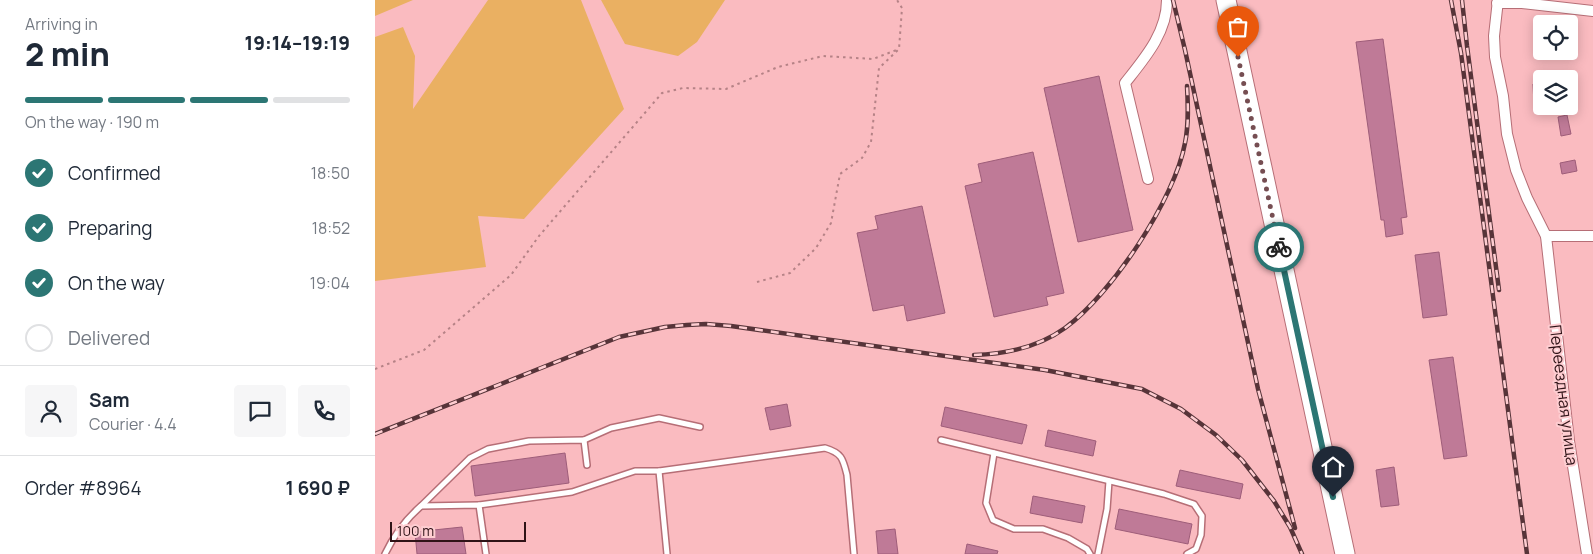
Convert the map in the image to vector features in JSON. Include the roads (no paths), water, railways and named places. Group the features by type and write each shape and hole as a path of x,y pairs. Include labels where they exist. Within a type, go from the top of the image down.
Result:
{"highway":[{"path":"1226,0 1345,554"}],"street":[{"path":"1148,179 1125,83 1143,61 1162,30 1167,0"},
{"path":"1593,11 1497,1 1494,36 1495,57 1503,96 1507,134 1516,170 1527,198 1546,236 1593,236"},
{"name":"Переездная улица","path":"1546,236 1569,441 1587,554"}],"lane":[{"path":"385,554 392,538 406,520 470,458 488,449 529,441 584,440 611,428 659,418 700,427"},
{"path":"584,440 587,465"},
{"path":"941,440 1164,494 1193,504 1202,516 1201,535 1196,549 1187,554"},
{"path":"421,506 479,505 572,492 635,471 659,471 825,448 836,452 844,463 847,475 854,554"},
{"path":"994,453 987,503 993,520 1014,529 1043,529 1068,538 1087,549 1090,554"},
{"path":"659,471 667,554"},
{"path":"1098,554 1107,510 1109,481"},
{"path":"479,505 486,554"}],"railway":[{"path":"1173,0 1258,389 1295,528"},
{"path":"1451,0 1461,53 1527,554"},
{"path":"1462,0 1499,290"},
{"path":"974,355 1010,351 1033,345 1055,335 1083,313 1121,270 1155,217 1169,191 1179,166 1187,129 1187,86"},
{"path":"375,434 619,337 665,327 706,324 731,326 1045,370 1142,389 1181,409 1216,435 1242,460 1274,501 1290,527 1302,554"}]}
